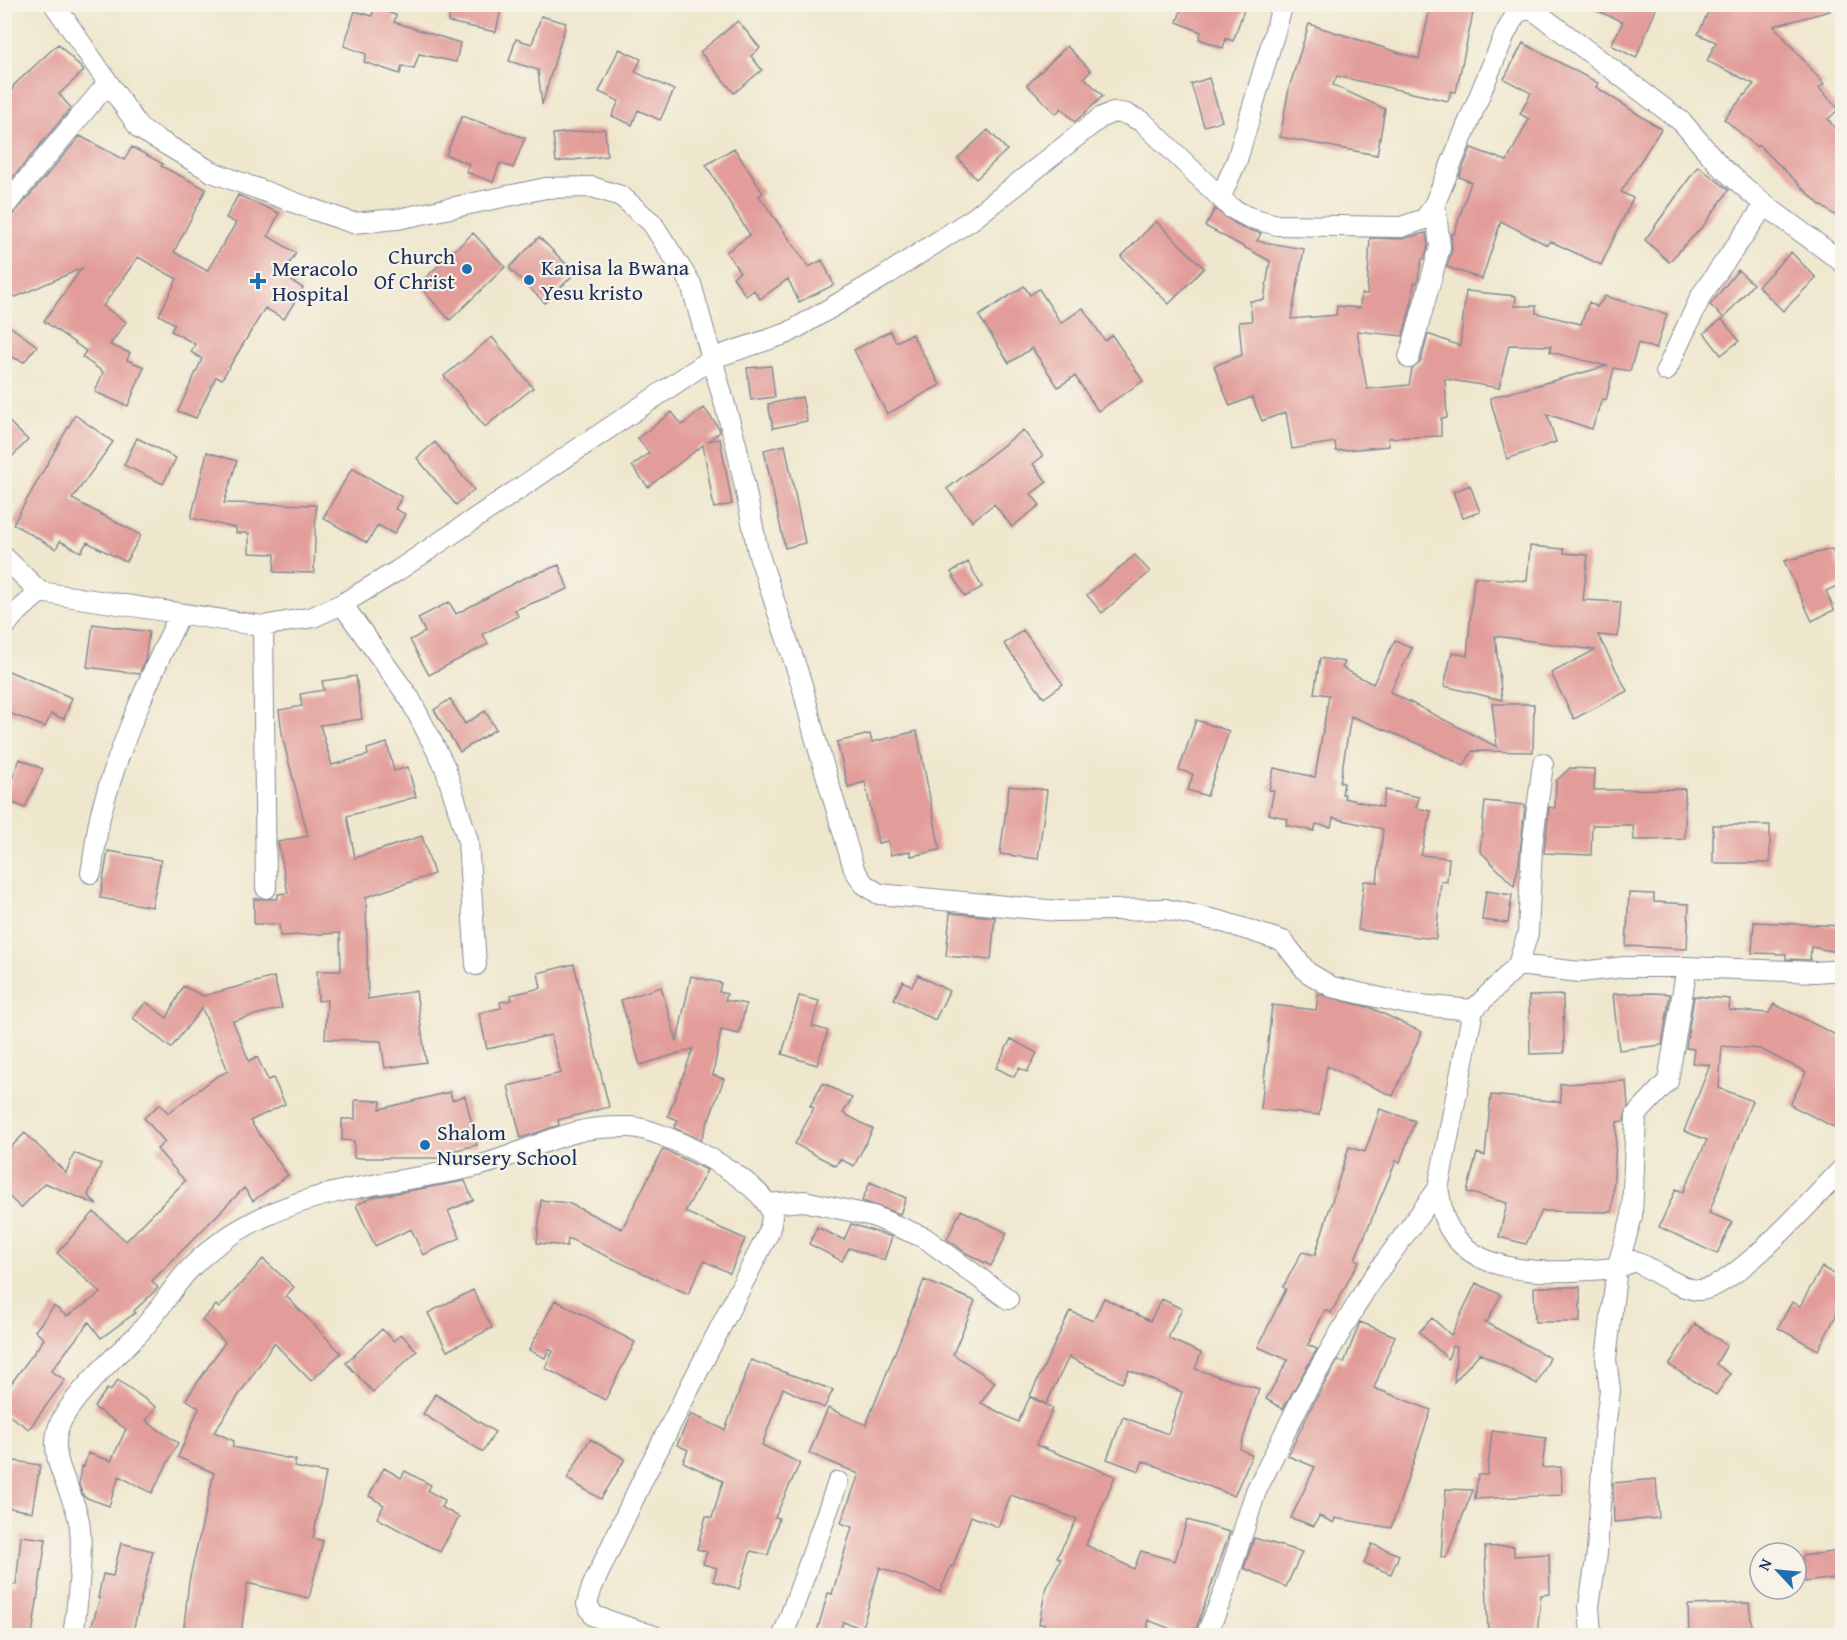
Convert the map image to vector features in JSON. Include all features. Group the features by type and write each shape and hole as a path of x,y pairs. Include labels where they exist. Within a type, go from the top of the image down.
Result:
{"street":[{"path":"54,4 140,129 212,172 353,223 398,219 546,188 592,188 621,196 652,223 691,284 737,448 758,552 802,685 854,869 864,884 879,894 1058,911 1165,909 1220,921 1283,941 1307,972 1332,987 1408,1004 1473,1010"},
{"path":"1221,196 1237,160 1282,4"},
{"path":"4,557 40,592 263,626 313,617 342,604 397,571 713,358 788,333 885,276 974,218 1100,118 1113,112 1126,114 1143,122 1199,179 1221,196 1231,208 1248,218 1277,225 1401,227 1425,219 1435,203 1505,34 1517,12 1532,9 1682,122 1720,167 1765,205 1842,262"},
{"path":"4,207 108,83"},
{"path":"1409,358 1440,247 1435,203"},
{"path":"1666,371 1702,294 1765,205"},
{"path":"4,628 12,617 40,592"},
{"path":"342,604 410,699 445,767 468,841 476,965"},
{"path":"91,873 101,812 112,778 139,702 180,614"},
{"path":"263,626 266,888"},
{"path":"1543,765 1532,846 1528,933 1518,965 1473,1010 1438,1188 1445,1220 1470,1253 1520,1271 1561,1272 1617,1268 1635,1261 1683,1287 1700,1291 1717,1286 1789,1224 1842,1169"},
{"path":"1518,965 1580,972 1625,967 1815,972 1842,970"},
{"path":"1591,1635 1589,1606 1597,1553 1604,1435 1610,1389 1606,1359 1617,1268 1632,1216 1636,1114 1668,1081 1687,967"},
{"path":"74,1635 79,1518 59,1466 55,1444 59,1426 109,1362 146,1326 185,1274 217,1244 264,1217 324,1194 472,1167 508,1158 581,1131 633,1127 680,1143 727,1168 753,1188 767,1204 772,1216 769,1232 643,1479 592,1587 587,1604 594,1616 654,1635"},
{"path":"1206,1635 1223,1595 1256,1491 1302,1398 1368,1285 1438,1188"},
{"path":"767,1204 804,1201 873,1216 925,1238 1008,1299"},
{"path":"783,1635 838,1482"}],"building":[{"path":"452,4 502,4 496,32 448,22"},
{"path":"1183,4 1246,4 1233,41 1226,38 1223,48 1199,39 1201,32 1177,22"},
{"path":"1431,4 1475,4 1456,92 1451,91 1448,101 1337,76 1333,85 1385,109 1377,155 1280,137 1289,88 1309,24 1419,59"},
{"path":"1582,4 1658,4 1636,58 1611,45 1623,22"},
{"path":"1712,4 1829,4 1830,11 1774,26 1824,84 1819,88 1839,109 1828,119 1842,138 1842,220 1819,204 1759,145 1757,147 1724,119 1754,84 1707,61 1716,42 1698,34"},
{"path":"374,8 396,15 394,22 460,43 456,62 419,54 414,69 402,66 400,74 364,62 366,54 344,46 355,11 372,16"},
{"path":"541,16 566,23 542,105 538,70 509,61 516,39 532,44"},
{"path":"738,21 760,48 751,56 762,70 734,93 700,52"},
{"path":"1523,43 1598,83 1596,87 1661,129 1621,192 1633,198 1601,265 1550,241 1547,245 1501,221 1482,279 1447,267 1452,250 1451,234 1454,234 1471,182 1459,177 1471,148 1507,161 1529,119 1520,114 1531,93 1504,79"},
{"path":"58,44 84,71 59,94 71,108 4,188 4,89 11,93 14,85"},
{"path":"1067,46 1091,71 1084,77 1103,96 1075,122 1061,108 1056,114 1027,85"},
{"path":"619,49 641,59 635,72 674,90 660,120 638,110 632,125 612,116 619,101 599,92"},
{"path":"1209,78 1222,121 1204,126 1191,84"},
{"path":"462,116 525,138 513,168 500,163 493,182 466,172 469,164 446,155"},
{"path":"605,129 607,156 556,162 553,134"},
{"path":"988,130 1007,150 976,179 958,158"},
{"path":"80,136 124,160 132,147 163,164 161,166 206,189 174,252 207,271 236,223 226,218 238,195 279,213 268,236 296,253 282,275 303,288 284,319 265,308 222,379 216,377 196,418 178,411 202,359 191,352 195,344 171,331 175,324 159,315 177,279 138,257 103,306 126,322 110,345 130,353 127,360 144,367 128,406 95,392 103,372 82,357 86,351 44,321 82,268 16,297 4,292 4,219 13,215"},
{"path":"734,148 763,193 759,196 809,267 822,260 834,285 799,302 788,279 760,299 754,290 746,296 733,277 740,272 726,252 750,235 706,165"},
{"path":"1698,166 1729,190 1704,225 1669,262 1645,240"},
{"path":"1215,209 1242,228 1261,233 1257,241 1304,249 1291,319 1336,315 1337,306 1360,308 1361,294 1367,294 1370,238 1401,239 1426,233 1428,246 1424,259 1422,259 1417,283 1414,283 1403,336 1357,331 1367,389 1409,385 1412,369 1421,361 1428,334 1460,346 1466,291 1516,296 1515,306 1536,306 1536,313 1581,324 1589,302 1597,307 1605,296 1667,314 1656,349 1638,343 1630,371 1614,368 1606,400 1602,399 1592,429 1547,414 1556,442 1507,459 1490,398 1607,366 1550,352 1551,346 1509,345 1499,388 1445,379 1447,418 1441,418 1441,436 1388,438 1389,446 1336,451 1335,442 1292,449 1286,412 1262,421 1252,397 1230,406 1214,366 1242,355 1239,322 1252,321 1250,301 1264,300 1270,261 1205,226"},
{"path":"1156,221 1204,268 1169,304 1121,257"},
{"path":"473,233 505,267 450,320 418,285"},
{"path":"539,237 575,273 545,303 509,268"},
{"path":"1791,252 1816,278 1783,311 1758,286"},
{"path":"1738,270 1753,284 1724,318 1710,305"},
{"path":"1024,286 1030,295 1039,289 1061,323 1083,308 1105,341 1112,335 1143,381 1098,411 1075,376 1058,387 1032,348 1009,363 979,316"},
{"path":"1722,319 1739,341 1721,355 1704,333"},
{"path":"4,322 37,346 24,362 4,354"},
{"path":"890,331 896,342 912,334 940,385 887,414 854,350"},
{"path":"492,337 533,388 485,427 444,376"},
{"path":"771,366 775,397 751,400 747,368"},
{"path":"802,397 807,421 773,428 768,404"},
{"path":"704,408 719,428 720,432 708,441 720,439 732,504 714,508 703,445 648,487 632,466 649,453 638,438 672,412 682,425"},
{"path":"75,415 113,442 72,499 141,535 126,562 87,542 81,552 60,541 56,549 13,524"},
{"path":"4,417 28,440 4,465"},
{"path":"1023,430 1043,456 1033,464 1047,482 1031,494 1040,505 1012,527 994,504 972,521 947,489"},
{"path":"137,438 176,458 163,484 124,465"},
{"path":"435,442 474,490 456,505 417,458"},
{"path":"785,445 805,543 785,548 764,450"},
{"path":"207,452 237,461 224,503 316,505 314,573 274,572 275,554 249,553 249,533 236,533 236,528 191,518"},
{"path":"352,468 402,497 395,509 405,514 394,534 378,525 367,543 323,518"},
{"path":"1470,485 1480,512 1463,518 1453,492"},
{"path":"1530,546 1564,549 1564,553 1588,555 1583,600 1621,602 1618,637 1598,635 1627,691 1574,719 1551,673 1595,650 1495,636 1502,700 1444,686 1452,652 1467,656 1474,577 1527,581"},
{"path":"1832,549 1842,575 1842,584 1826,591 1834,610 1812,621 1784,561"},
{"path":"1135,555 1150,572 1102,613 1087,595"},
{"path":"968,562 982,587 965,597 951,572"},
{"path":"559,565 568,589 515,610 518,616 483,634 488,644 429,675 410,640 425,632 418,618 449,602 456,614 522,579"},
{"path":"93,624 149,632 145,661 139,674 87,667"},
{"path":"1023,630 1063,684 1044,698 1004,644"},
{"path":"1395,640 1412,648 1390,692 1497,747 1492,704 1534,704 1533,752 1472,751 1464,766 1424,746 1351,716 1340,782 1344,783 1342,794 1345,794 1344,798 1382,807 1386,790 1419,797 1416,808 1431,811 1421,855 1449,858 1447,882 1441,881 1436,939 1358,930 1364,881 1377,882 1383,829 1333,818 1331,827 1316,824 1314,831 1286,825 1288,819 1269,814 1274,791 1269,790 1274,768 1315,777 1329,695 1314,693 1320,658 1345,662 1342,668 1373,684"},
{"path":"4,669 72,698 64,719 51,714 45,727 4,711"},
{"path":"356,676 362,719 320,725 332,765 368,755 367,749 387,743 394,771 408,767 416,797 347,816 355,858 422,836 434,874 366,897 368,999 416,991 426,1062 385,1068 381,1041 325,1039 327,1000 318,1001 317,971 341,971 340,933 280,936 279,924 254,924 254,899 278,899 278,894 288,893 278,842 308,836 283,740 279,710 302,706 300,694 324,690 322,681"},
{"path":"450,699 465,724 485,711 496,729 460,752 434,710"},
{"path":"1196,720 1229,731 1207,796 1188,790 1193,774 1179,770"},
{"path":"917,731 940,850 911,856 910,851 891,855 888,841 878,843 865,782 848,787 837,742 870,734 872,742"},
{"path":"20,759 43,769 25,808 4,799"},
{"path":"1570,768 1595,769 1594,790 1685,789 1685,839 1634,840 1633,825 1592,825 1591,855 1544,853 1549,807 1555,808 1556,781"},
{"path":"1009,786 1047,790 1038,859 1000,854"},
{"path":"1485,801 1525,805 1519,863 1514,886 1480,851"},
{"path":"1713,825 1770,825 1770,863 1713,863"},
{"path":"108,851 161,860 152,907 100,898"},
{"path":"1486,891 1512,895 1508,923 1482,920"},
{"path":"1629,893 1654,894 1654,902 1689,904 1687,949 1626,946"},
{"path":"950,913 995,917 991,960 946,956"},
{"path":"1754,922 1842,926 1842,953 1811,947 1810,960 1786,959 1786,954 1752,953"},
{"path":"574,964 609,1107 558,1120 559,1125 521,1138 508,1086 561,1073 551,1035 487,1049 479,1013 501,1008 500,1002 512,1000 511,995 541,988 538,973"},
{"path":"918,975 949,991 935,1020 894,999 903,981 912,986"},
{"path":"691,976 721,983 719,992 727,994 725,1000 746,1004 739,1034 721,1030 713,1075 724,1079 701,1140 674,1128 678,1120 668,1116 693,1049 640,1065 621,1000 661,987 677,1041"},
{"path":"274,977 282,1008 233,1021 249,1061 257,1057 268,1080 273,1078 285,1104 250,1121 288,1175 253,1201 244,1188 152,1281 158,1288 134,1311 135,1313 101,1338 89,1322 51,1371 65,1380 29,1429 4,1412 4,1393 44,1339 35,1331 54,1306 67,1316 101,1293 57,1253 94,1212 126,1241 185,1181 157,1149 165,1142 144,1118 160,1104 168,1113 216,1077 228,1071 202,1008 171,1048 133,1018 146,1002 167,1018 183,986 203,996"},
{"path":"1318,994 1371,1008 1422,1032 1393,1096 1327,1066 1319,1115 1261,1109 1272,1005 1316,1010"},
{"path":"1613,994 1670,994 1662,1045 1619,1050"},
{"path":"1563,995 1564,1053 1530,1054 1529,996"},
{"path":"799,996 819,1001 812,1026 828,1031 817,1065 782,1054"},
{"path":"1694,996 1730,999 1729,1010 1769,1013 1774,1004 1842,1038 1842,1131 1790,1105 1806,1072 1760,1049 1722,1046 1719,1088 1752,1101 1709,1213 1732,1222 1717,1254 1659,1227 1676,1189 1683,1192 1707,1140 1684,1131 1710,1065 1692,1063 1694,1049 1686,1048"},
{"path":"1011,1039 1037,1053 1027,1072 1019,1068 1014,1077 996,1068"},
{"path":"1626,1081 1628,1106 1624,1121 1617,1122 1612,1212 1542,1211 1526,1244 1499,1237 1507,1203 1467,1192 1477,1153 1485,1156 1491,1095 1561,1102 1560,1084"},
{"path":"823,1083 852,1098 843,1113 873,1129 854,1166 840,1159 836,1166 795,1144 814,1108 810,1106"},
{"path":"450,1092 452,1100 465,1096 477,1145 452,1151 455,1158 354,1158 354,1141 342,1140 342,1119 355,1119 355,1100 381,1101 380,1109"},
{"path":"1380,1109 1415,1121 1400,1162 1396,1161 1355,1259 1359,1261 1331,1313 1325,1310 1308,1345 1317,1349 1283,1409 1266,1399 1288,1360 1258,1347 1286,1289 1283,1287 1302,1252 1315,1255 1349,1147 1365,1152"},
{"path":"25,1133 66,1173 74,1153 101,1164 88,1195 97,1205 45,1183 21,1208 4,1192 4,1154"},
{"path":"663,1149 707,1170 685,1212 745,1239 730,1273 704,1261 688,1294 568,1238 567,1246 537,1243 541,1200 568,1203 622,1229"},
{"path":"465,1181 473,1200 448,1211 460,1238 423,1255 411,1229 375,1246 356,1205 373,1197"},
{"path":"870,1182 906,1198 900,1214 862,1201"},
{"path":"961,1210 1007,1233 991,1266 966,1253 947,1239"},
{"path":"851,1224 892,1237 884,1260 849,1248 842,1261 809,1244 817,1227 844,1240"},
{"path":"263,1259 294,1287 286,1296 341,1353 311,1381 274,1343 214,1432 234,1441 232,1447 296,1460 294,1467 326,1473 313,1538 323,1541 309,1598 247,1583 241,1635 183,1635 189,1581 214,1473 178,1457 199,1408 186,1399 225,1342 202,1320 216,1305 219,1308"},
{"path":"1822,1267 1842,1279 1842,1304 1818,1350 1778,1328 1792,1302 1800,1306"},
{"path":"924,1280 975,1301 953,1354 995,1382 981,1403 1018,1422 1030,1397 1053,1408 1036,1445 1115,1476 1086,1545 1134,1569 1141,1551 1175,1561 1187,1520 1230,1532 1194,1635 1186,1635 1148,1620 1148,1635 1043,1635 1044,1624 1039,1624 1046,1587 1061,1559 1057,1557 1077,1519 1011,1495 998,1527 971,1516 953,1567 951,1566 940,1592 880,1567 862,1628 843,1622 839,1635 816,1635 828,1593 832,1594 852,1527 841,1523 859,1474 809,1453 828,1408 866,1425"},
{"path":"1476,1283 1501,1295 1485,1322 1550,1358 1537,1384 1480,1353 1454,1382 1457,1347 1452,1346 1448,1359 1419,1332 1432,1318 1451,1335"},
{"path":"1534,1287 1580,1287 1580,1322 1535,1322"},
{"path":"473,1290 492,1328 447,1351 428,1313"},
{"path":"1104,1298 1150,1321 1162,1299 1182,1309 1169,1339 1201,1353 1195,1369 1259,1389 1240,1449 1252,1455 1234,1496 1143,1461 1139,1471 1107,1459 1123,1417 1168,1434 1182,1392 1129,1370 1122,1383 1069,1357 1046,1404 1030,1396 1070,1311 1093,1321"},
{"path":"555,1300 635,1342 605,1400 545,1368 553,1351 549,1349 545,1358 529,1350"},
{"path":"1360,1322 1395,1336 1374,1388 1431,1410 1391,1528 1335,1518 1334,1523 1319,1516 1314,1526 1291,1518 1315,1467 1288,1456 1313,1404 1338,1360 1344,1363"},
{"path":"1695,1324 1727,1345 1716,1364 1730,1374 1716,1395 1669,1365"},
{"path":"382,1329 394,1341 401,1334 417,1351 373,1392 346,1363"},
{"path":"751,1360 833,1390 824,1408 783,1388 762,1445 800,1463 775,1517 779,1518 768,1555 751,1551 739,1589 713,1581 717,1568 703,1564 707,1552 697,1549 706,1516 712,1518 723,1481 683,1462 688,1450 677,1445 691,1414 725,1430"},
{"path":"118,1380 156,1407 146,1421 178,1443 152,1493 119,1476 109,1506 84,1497 79,1485 81,1466 84,1467 88,1453 111,1461 126,1429 94,1407 107,1389 110,1391"},
{"path":"435,1394 495,1432 483,1452 423,1414"},
{"path":"1492,1431 1546,1438 1542,1468 1561,1467 1562,1495 1475,1499 1478,1475 1487,1475"},
{"path":"590,1439 625,1459 601,1499 567,1479"},
{"path":"9,1460 40,1465 32,1512 4,1507 4,1485"},
{"path":"384,1468 401,1478 405,1471 431,1485 428,1491 445,1500 441,1507 459,1517 440,1552 377,1518 384,1505 369,1496"},
{"path":"1656,1479 1659,1518 1614,1522 1613,1483"},
{"path":"1446,1489 1473,1490 1446,1558 1441,1557"},
{"path":"21,1536 46,1539 32,1635 4,1635 4,1583 16,1585"},
{"path":"1254,1538 1302,1552 1286,1587 1244,1568"},
{"path":"121,1543 153,1551 132,1635 89,1635 100,1598 98,1598 103,1574 113,1576"},
{"path":"1372,1544 1399,1555 1391,1574 1364,1563"},
{"path":"1514,1546 1514,1556 1549,1554 1550,1594 1541,1595 1537,1635 1488,1635 1485,1547"},
{"path":"1840,1551 1842,1577 1808,1582 1808,1555"},
{"path":"1749,1603 1753,1635 1689,1635 1688,1605"}],"place":[{"name":"Church Of Christ","path":"467,269"},
{"name":"Kanisa la Bwana Yesu kristo","path":"529,280"},
{"name":"Meracolo Hospital","path":"258,281"},
{"name":"Shalom Nursery School","path":"425,1145"}]}
